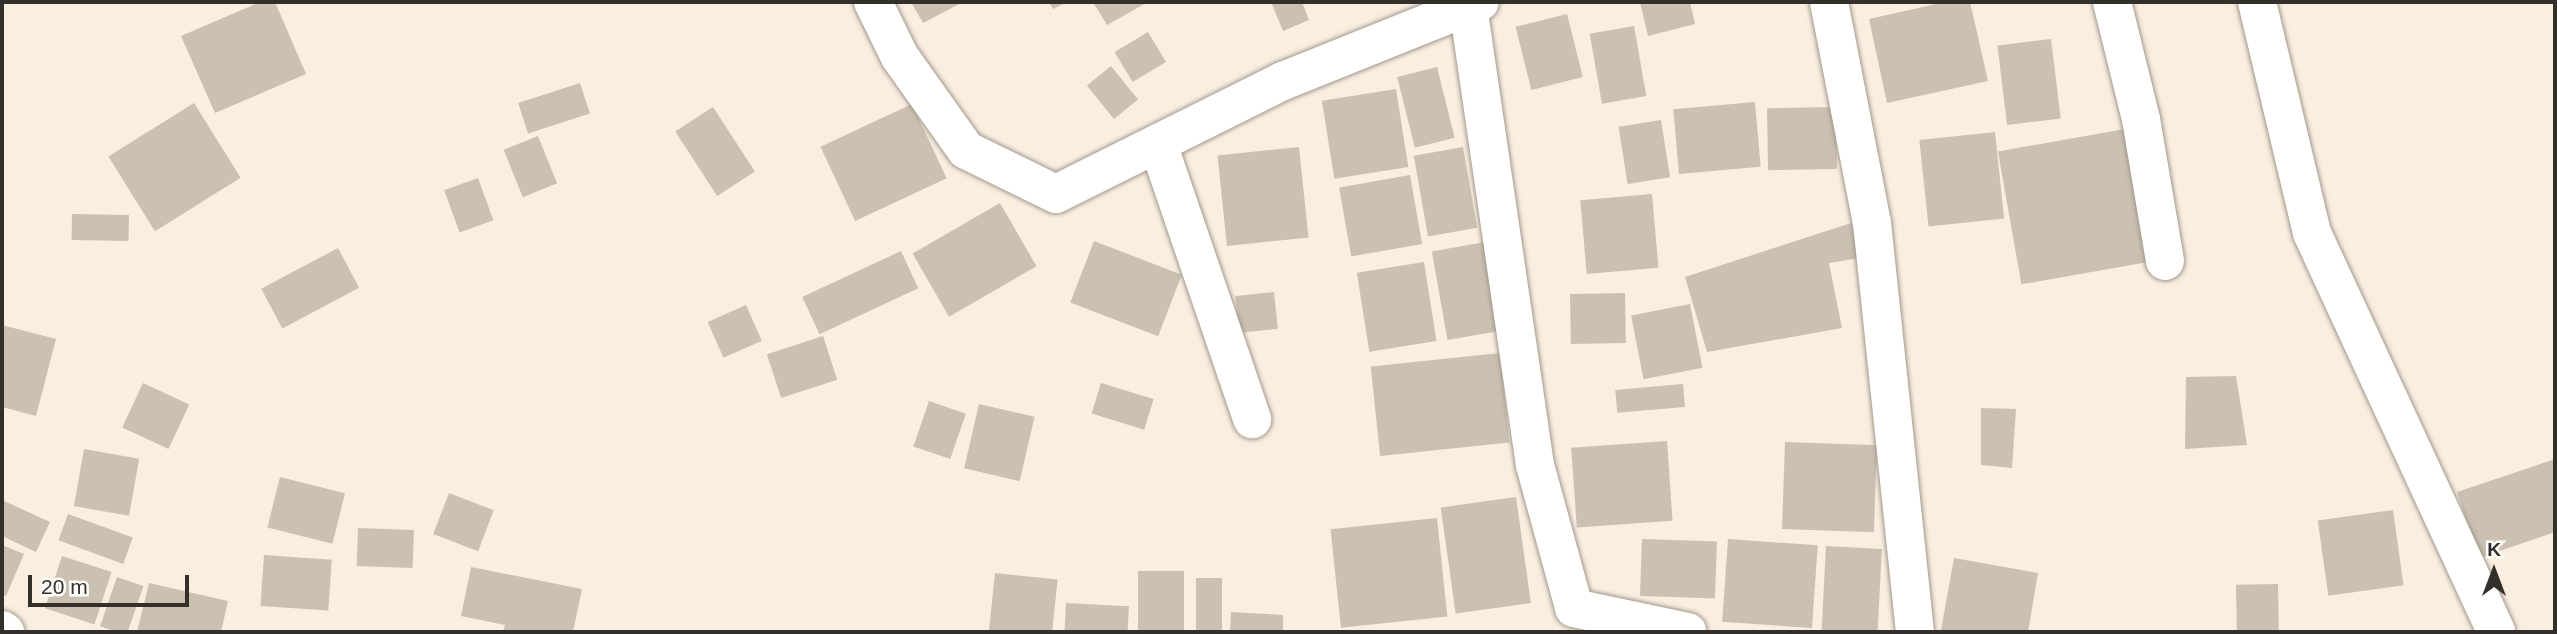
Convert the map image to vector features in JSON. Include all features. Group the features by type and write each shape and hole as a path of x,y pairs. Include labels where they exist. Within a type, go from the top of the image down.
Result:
{"street":[{"path":"873,2 900,57 967,150 1056,194 1283,81 1474,4 1535,465 1574,608 1688,632"},
{"path":"1829,2 1872,223 1915,632"},
{"path":"2112,2 2141,119 2165,261"},
{"path":"2257,2 2312,233 2496,632"},
{"path":"1158,144 1252,419"}],"building":[{"path":"260,2 275,2 306,74 215,113 181,36"},
{"path":"911,2 963,2 923,23"},
{"path":"1049,2 1067,2 1053,9"},
{"path":"1093,2 1148,2 1107,25"},
{"path":"1271,2 1302,2 1309,20 1283,31"},
{"path":"1640,2 1690,2 1695,24 1648,36"},
{"path":"1945,2 1970,2 1988,81 1887,103 1869,19"},
{"path":"1567,14 1583,77 1531,90 1516,27"},
{"path":"1634,26 1646,96 1602,104 1590,34"},
{"path":"1148,32 1166,62 1133,82 1115,52"},
{"path":"2051,39 2061,118 2007,125 1997,46"},
{"path":"1111,66 1138,99 1114,119 1087,86"},
{"path":"1437,67 1455,138 1415,148 1397,77"},
{"path":"580,83 590,113 528,134 518,103"},
{"path":"1396,89 1408,167 1334,179 1322,101"},
{"path":"1755,102 1761,167 1679,174 1673,109"},
{"path":"194,103 241,178 155,231 108,157"},
{"path":"912,104 947,178 855,221 820,147"},
{"path":"713,107 755,172 717,196 675,132"},
{"path":"1836,107 1837,169 1768,170 1767,108"},
{"path":"1661,120 1670,177 1628,184 1619,127"},
{"path":"2125,129 2148,262 2021,284 1998,151"},
{"path":"1995,132 2004,219 1929,226 1919,140"},
{"path":"538,136 557,183 523,197 504,150"},
{"path":"1299,147 1309,238 1227,246 1217,156"},
{"path":"1463,147 1477,228 1428,236 1414,156"},
{"path":"1410,175 1422,244 1351,256 1339,188"},
{"path":"478,178 493,220 460,233 444,190"},
{"path":"1652,194 1658,268 1587,274 1580,200"},
{"path":"1000,203 1036,266 949,317 913,254"},
{"path":"72,214 129,215 129,241 72,240"},
{"path":"1851,223 1859,258 1829,263 1842,328 1707,352 1685,277"},
{"path":"1094,241 1182,275 1158,336 1070,303"},
{"path":"1485,242 1501,331 1447,340 1432,251"},
{"path":"338,248 359,288 282,329 261,289"},
{"path":"901,251 918,288 820,334 802,297"},
{"path":"1424,262 1437,341 1369,352 1357,273"},
{"path":"1274,292 1278,329 1239,333 1235,296"},
{"path":"1625,293 1626,343 1571,344 1570,294"},
{"path":"1690,304 1702,368 1644,379 1631,315"},
{"path":"746,305 762,341 723,358 708,322"},
{"path":"2,325 56,339 36,416 2,407"},
{"path":"823,336 837,380 781,398 767,354"},
{"path":"1500,353 1509,443 1380,456 1371,367"},
{"path":"2236,376 2247,445 2185,449 2186,377"},
{"path":"143,383 189,405 169,449 122,427"},
{"path":"1101,383 1154,399 1144,430 1092,414"},
{"path":"1683,384 1685,407 1617,413 1615,390"},
{"path":"929,401 966,414 950,459 913,446"},
{"path":"979,404 1035,417 1020,481 964,468"},
{"path":"1981,408 2016,409 2012,468 1981,465"},
{"path":"1667,441 1673,521 1577,528 1571,448"},
{"path":"1785,442 1877,445 1874,532 1782,529"},
{"path":"84,449 139,459 129,516 74,506"},
{"path":"2555,459 2555,532 2479,558 2457,492"},
{"path":"280,477 345,493 332,544 267,527"},
{"path":"449,493 494,510 478,551 433,534"},
{"path":"1516,497 1531,603 1456,614 1441,508"},
{"path":"2,500 50,522 36,552 2,536"},
{"path":"2393,510 2404,585 2328,596 2318,521"},
{"path":"68,514 133,538 123,564 58,540"},
{"path":"1437,518 1447,616 1341,628 1331,529"},
{"path":"358,528 414,530 413,568 357,566"},
{"path":"1642,539 1717,542 1715,599 1640,596"},
{"path":"1728,539 1818,545 1812,628 1722,622"},
{"path":"2,545 24,554 6,596 2,594"},
{"path":"1826,546 1882,549 1878,632 1821,632"},
{"path":"264,555 332,560 328,611 260,606"},
{"path":"62,556 111,572 94,624 45,608"},
{"path":"1954,558 2038,573 2028,632 1941,630"},
{"path":"471,567 582,589 573,632 503,632 505,625 461,616"},
{"path":"1138,571 1184,571 1184,632 1138,632"},
{"path":"995,573 1058,580 1052,632 989,632"},
{"path":"117,577 143,586 128,632 117,632 100,626"},
{"path":"1196,578 1222,578 1222,632 1196,632"},
{"path":"149,583 228,601 221,632 137,632"},
{"path":"2278,584 2279,632 2237,632 2236,585"},
{"path":"1066,603 1129,606 1128,632 1064,632"},
{"path":"1231,612 1283,615 1283,632 1230,632"}]}
